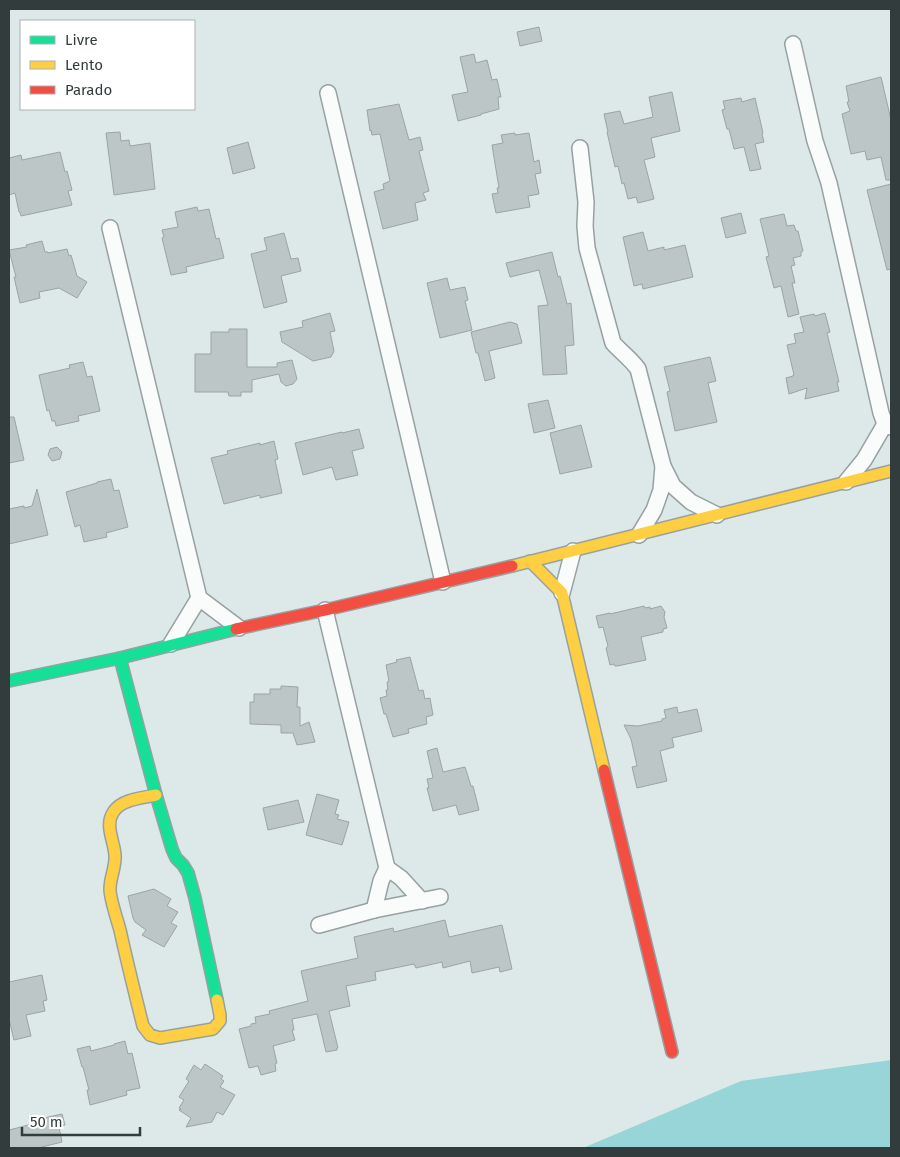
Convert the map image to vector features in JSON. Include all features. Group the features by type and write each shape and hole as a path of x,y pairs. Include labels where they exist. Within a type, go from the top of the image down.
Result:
{"street":[{"path":"792,44 815,142 829,183 881,413 888,426 846,482"},
{"path":"328,92 443,582"},
{"path":"580,148 586,202 585,226 587,248 613,343 638,368 663,466 673,486 691,502 717,515"},
{"path":"110,228 199,598 240,628"},
{"path":"639,535 654,510 661,490 663,466"},
{"path":"9,681 120,658 171,644 574,551 891,471"},
{"path":"574,551 562,593 672,1052"},
{"path":"530,561 562,593"},
{"path":"171,644 199,598"},
{"path":"325,610 387,868 381,881 374,910"},
{"path":"120,658 172,849 176,858 188,873 220,1015 220,1021 213,1028 160,1038 147,1033 143,1026 110,890 115,854 110,835 111,814 122,803 156,795"},
{"path":"387,868 401,878 422,901"},
{"path":"319,925 374,910 440,897"}],"water":[{"path":"891,1060 891,1148 583,1148 741,1081"}],"building":[{"path":"539,27 542,41 520,46 517,32"},
{"path":"474,54 476,63 487,60 492,80 497,79 501,97 498,97 499,109 458,121 452,95 468,92 460,57"},
{"path":"881,77 891,120 891,180 886,180 881,157 867,160 865,151 851,154 842,114 850,111 847,102 849,102 846,86"},
{"path":"672,92 680,131 651,138 655,157 644,160 654,199 638,203 636,197 628,199 618,166 615,167 604,114 620,111 624,124 653,117 649,97"},
{"path":"741,98 742,102 755,98 764,142 755,144 761,169 750,171 744,147 734,149 729,129 727,129 722,110 725,109 723,101"},
{"path":"399,104 409,140 420,137 423,150 419,151 429,191 423,193 426,200 415,203 418,220 383,229 374,192 384,189 383,184 390,181 380,134 372,135 367,110"},
{"path":"120,132 121,141 129,140 130,146 150,143 155,189 114,195 106,133"},
{"path":"515,133 515,135 529,133 534,162 539,160 541,173 535,174 539,194 528,196 530,207 496,213 492,194 498,193 497,188 499,188 492,145 503,143 501,135"},
{"path":"248,142 255,168 233,174 227,148"},
{"path":"60,152 72,190 68,191 72,205 21,216 15,193 9,195 9,158 21,155 22,160"},
{"path":"891,184 891,269 887,270 867,190"},
{"path":"197,207 198,211 209,209 216,239 219,238 224,258 186,267 187,272 171,275 162,238 164,237 162,230 178,227 175,212"},
{"path":"741,213 746,233 726,238 721,218"},
{"path":"784,214 787,226 794,225 796,231 798,231 803,251 801,256 793,258 795,265 791,266 795,283 792,283 799,314 788,317 781,286 774,288 766,257 769,256 760,219"},
{"path":"643,232 648,251 664,247 664,250 685,245 693,277 643,289 642,284 634,286 623,237"},
{"path":"284,233 291,259 298,258 301,271 281,276 287,302 264,308 251,254 267,250 264,238"},
{"path":"42,241 45,252 67,249 69,256 71,255 77,276 87,282 77,298 59,288 39,292 40,298 20,303 9,250 27,247 26,245"},
{"path":"552,252 567,304 571,303 574,345 565,346 567,374 543,375 538,306 548,305 539,270 510,277 506,263"},
{"path":"447,278 450,290 465,287 468,300 465,301 472,330 440,338 427,283"},
{"path":"330,313 335,331 330,332 334,351 331,357 313,361 282,342 280,332 303,327 302,321"},
{"path":"825,313 830,332 827,333 839,382 837,382 839,391 805,399 807,388 789,394 786,378 794,375 787,345 796,343 794,334 804,332 800,317"},
{"path":"510,322 517,324 522,343 489,351 495,378 485,381 471,332"},
{"path":"229,329 247,329 247,367 277,367 277,363 292,360 297,379 293,384 286,386 281,382 279,374 252,380 252,392 241,392 241,396 229,396 228,392 195,392 195,354 211,354 211,332 229,332"},
{"path":"710,357 716,381 708,383 717,422 675,431 667,392 670,391 664,367"},
{"path":"83,362 87,377 92,376 100,411 78,416 79,421 56,426 55,421 52,421 49,410 47,411 39,375 70,368 69,365"},
{"path":"548,400 555,428 534,433 528,404"},
{"path":"9,417 14,417 24,460 9,463"},
{"path":"581,425 592,467 560,474 550,433"},
{"path":"359,429 364,448 352,451 358,475 336,480 332,467 303,475 295,443"},
{"path":"274,441 278,459 275,460 282,493 260,498 260,495 224,504 211,458 228,454 227,451"},
{"path":"57,447 62,452 60,459 52,461 48,455 50,449"},
{"path":"111,479 114,491 119,490 128,527 106,533 107,537 84,542 80,525 75,527 66,492"},
{"path":"37,489 48,535 9,544 9,509 32,506"},
{"path":"644,606 645,608 650,607 650,609 661,606 665,612 664,617 667,628 663,629 663,632 641,637 646,660 617,666 614,664 610,665 603,627 599,628 596,616"},
{"path":"410,657 419,691 423,690 425,699 430,698 433,715 426,717 427,724 408,729 409,733 393,737 380,698 387,696 387,682 389,681 386,665 397,662 396,660"},
{"path":"281,686 298,687 297,707 300,707 300,726 309,722 315,742 297,745 293,733 281,733 281,725 250,724 250,702 254,702 254,694 270,694 270,689 281,689"},
{"path":"677,707 678,713 697,709 702,731 672,738 674,747 660,751 667,781 637,788 632,767 637,766 631,739 624,725 638,726 662,721 662,719 666,718 664,710"},
{"path":"437,748 443,772 465,767 471,786 473,786 479,810 459,815 456,805 433,811 427,788 429,788 427,779 433,778 427,751"},
{"path":"317,794 339,800 335,814 339,815 337,819 349,822 342,845 306,835"},
{"path":"298,800 304,822 268,830 263,808"},
{"path":"154,889 171,899 167,906 178,912 171,923 177,926 164,947 142,935 146,930 135,922 128,896"},
{"path":"445,920 449,937 502,925 512,969 500,972 499,967 472,973 470,961 443,968 442,962 416,968 414,964 375,972 376,980 346,986 350,1006 329,1011 337,1050 326,1052 317,1014 292,1019 294,1030 292,1030 295,1040 273,1046 277,1063 275,1064 276,1071 261,1075 258,1066 249,1068 239,1029 256,1023 255,1017 270,1014 269,1011 308,1001 301,971 358,958 354,937 393,928 394,932"},
{"path":"42,975 47,1000 43,1001 45,1011 26,1015 31,1036 14,1040 9,1019 9,982"},
{"path":"125,1041 128,1054 132,1053 140,1088 126,1091 127,1095 90,1105 87,1090 89,1090 77,1049 90,1046 91,1051"},
{"path":"205,1064 223,1076 221,1079 224,1081 220,1087 235,1095 223,1115 217,1112 212,1122 186,1127 191,1118 179,1110 184,1100 179,1097 189,1081 186,1079 194,1065 201,1070"},
{"path":"62,1114 65,1125 59,1127 62,1142 38,1148 9,1148 9,1130 40,1122 39,1119"}],"traffic: fast":[{"path":"9,681 120,658 236,629"},
{"path":"120,658 172,849 176,858 188,873 217,1000"}],"traffic: slow":[{"path":"512,566 891,471"},
{"path":"530,561 562,593 604,770"},
{"path":"156,795 122,804 114,811 110,822 115,859 110,893 143,1026 150,1035 160,1038 213,1029 220,1021 217,1000"}],"traffic: jam":[{"path":"236,629 512,566"},
{"path":"604,770 672,1052"}]}
